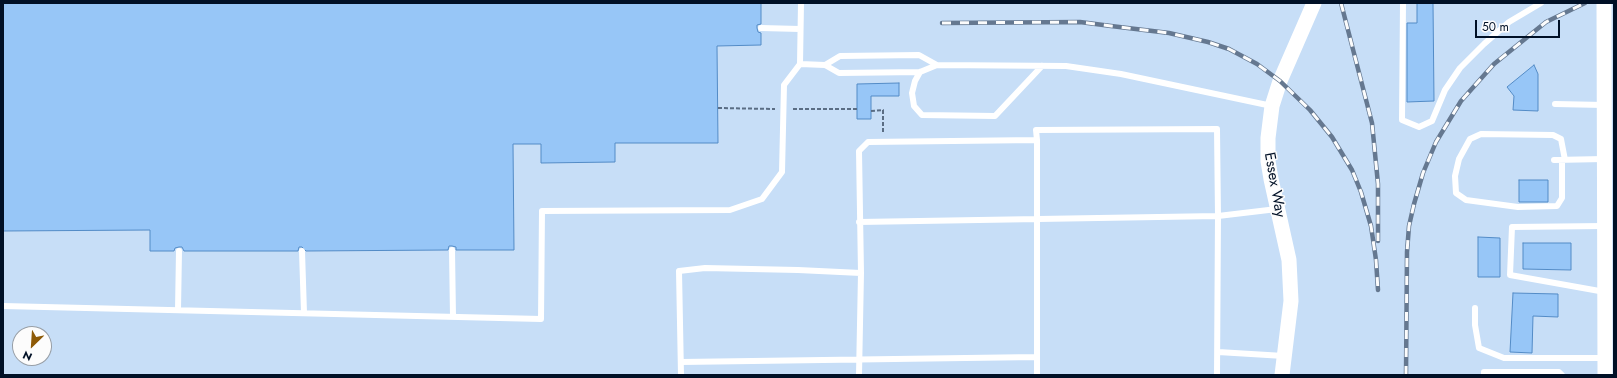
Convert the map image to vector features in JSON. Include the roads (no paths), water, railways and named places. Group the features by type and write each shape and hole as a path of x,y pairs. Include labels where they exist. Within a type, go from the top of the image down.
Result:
{"street":[{"name":"Essex Way","path":"1282,375 1291,301 1289,260 1268,161 1268,138 1272,106 1280,81 1314,3"},
{"path":"1604,3 1605,375"}],"lane":[{"path":"3,306 541,319 542,211 730,210 762,199 782,172 784,85 800,64 801,3"},
{"path":"1402,3 1402,120 1419,127 1432,121 1445,90 1460,68 1509,22 1541,3"},
{"path":"761,28 800,28"},
{"path":"825,65 840,56 919,55 937,65"},
{"path":"800,64 825,65 839,73 920,72 937,65 1066,66 1121,74 1272,106"},
{"path":"920,72 915,80 912,93 914,106 922,115 995,116 1042,66"},
{"path":"1555,104 1604,105"},
{"path":"1037,375 1036,130 1217,129 1217,375"},
{"path":"1481,134 1553,135 1561,139 1564,160 1562,198 1557,206 1518,207 1466,200 1456,194 1455,176 1459,159 1470,139 1481,134"},
{"path":"859,375 861,273 859,151 868,142 1036,140"},
{"path":"1554,160 1604,159"},
{"path":"859,222 1218,216 1277,209"},
{"path":"1604,226 1512,227 1510,276 1605,292"},
{"path":"452,250 453,317"},
{"path":"178,310 179,251"},
{"path":"302,251 304,313"},
{"path":"681,375 679,271 705,268 861,273"},
{"path":"1475,308 1474,325 1479,348 1504,358 1605,358"},
{"path":"1218,352 1284,356"},
{"path":"681,362 1037,357"},
{"path":"1484,375 1484,372 1559,372 1562,375"}],"railway":[{"path":"1341,3 1372,123 1378,184 1378,241"},
{"path":"1406,375 1407,252 1409,226 1423,173 1436,142 1461,101 1494,64 1546,22 1585,3"},
{"path":"942,23 1080,22 1169,33 1208,42 1229,49 1257,64 1280,81 1310,110 1332,137 1352,170 1361,192 1371,226 1376,260 1378,290"}]}
